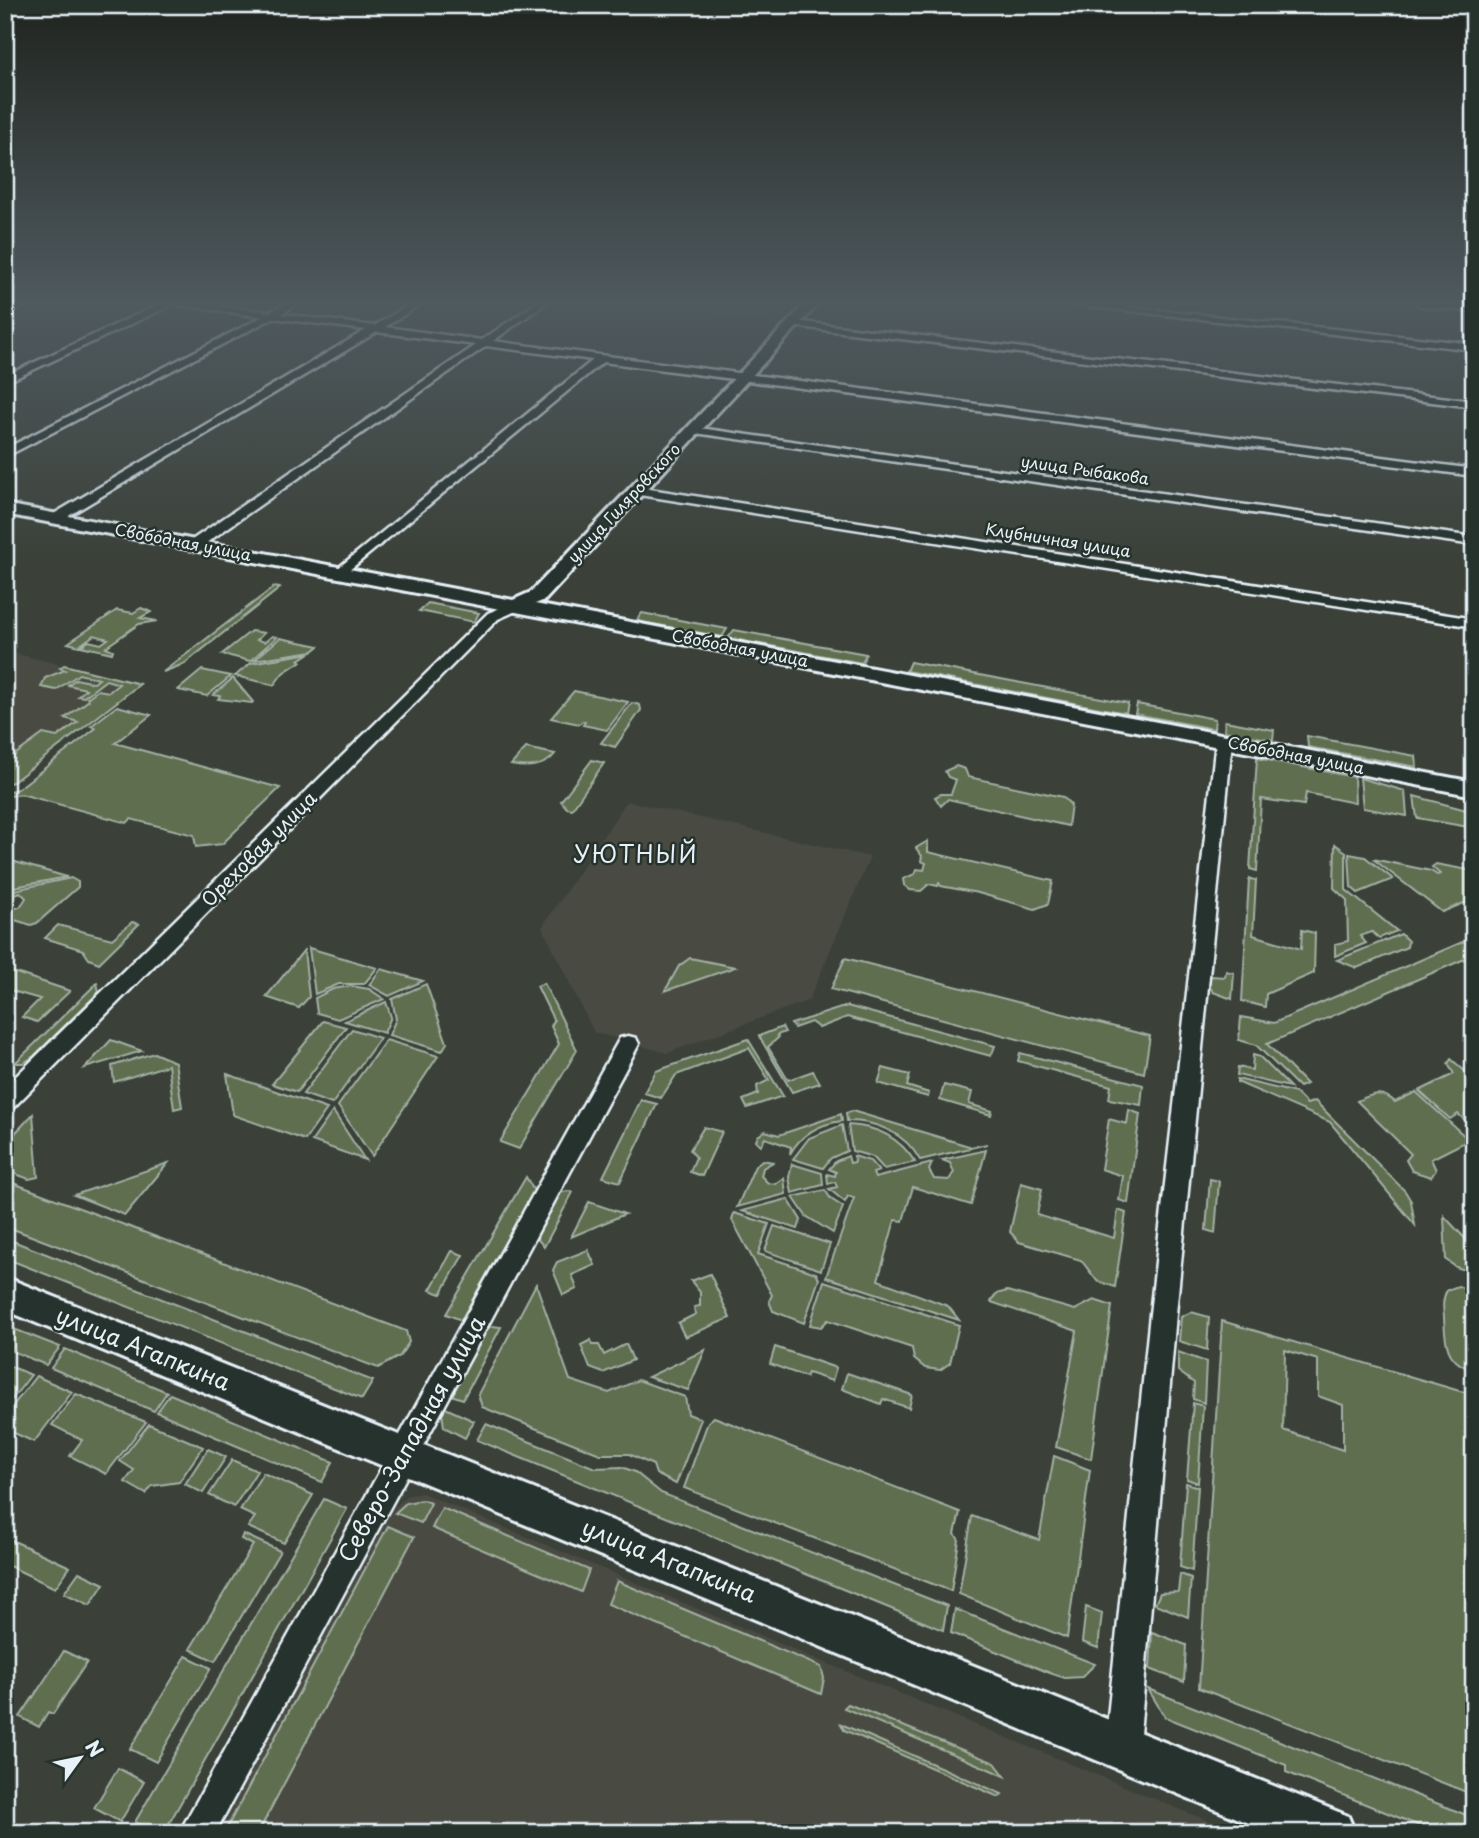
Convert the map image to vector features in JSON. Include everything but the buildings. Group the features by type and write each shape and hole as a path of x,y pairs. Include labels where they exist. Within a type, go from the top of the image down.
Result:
{"main road":[{"name":"улица Гиляровского","path":"518,606 538,596 732,389"},
{"name":"Свободная улица","path":"5,509 1474,789"},
{"name":"улица Агапкина","path":"5,1293 1331,1833"}],"street":[{"path":"5,454 131,389"},
{"path":"56,518 275,389"},
{"path":"194,545 420,389"},
{"path":"342,572 565,389"},
{"path":"833,389 1474,473"},
{"path":"1345,389 1474,404"},
{"name":"улица Рыбакова","path":"692,430 1474,541"},
{"name":"Клубничная улица","path":"637,491 1474,623"},
{"name":"Ореховая улица","path":"5,1102 493,616 518,606"},
{"path":"1122,1746 1162,1327 1224,741"},
{"name":"Северо-Западная улица","path":"196,1833 628,1044"}],"shaded area":[{"path":"5,651 140,684 13,782 5,784"},
{"path":"627,801 870,857 809,1000 667,1053 594,1032 542,927"},
{"path":"422,1493 1237,1833 218,1833 392,1510 406,1496"}],"green space":[{"path":"274,587 280,588 184,664 163,672"},
{"path":"428,603 479,613 474,622 419,611"},
{"path":"141,608 151,612 140,618 157,621 139,624 106,647 113,650 112,653 81,646 89,641 101,644 108,639 94,635 79,646 68,643 117,610 133,613"},
{"path":"642,613 727,629 722,637 636,621"},
{"path":"734,630 866,654 862,663 728,638"},
{"path":"251,631 264,633 257,640 265,642 272,636 277,637 250,661 222,654"},
{"path":"280,638 319,646 313,651 254,660"},
{"path":"310,653 283,673 274,685 235,676 251,663"},
{"path":"910,662 1128,703 1126,713 906,671"},
{"path":"64,665 140,684 13,782 5,784 5,762 43,734 57,737 78,722 65,718 89,700 87,698 98,690 109,692 119,684 106,680 84,697 78,696 86,689 68,685 76,679 94,683 99,679 79,674 56,690 41,687 45,678 65,670 60,668"},
{"path":"202,670 231,676 207,696 178,690"},
{"path":"233,678 252,703 218,699 220,696 213,695"},
{"path":"574,691 628,702 607,730 583,725 583,721 579,724 551,718"},
{"path":"632,703 640,705 641,710 615,747 601,743"},
{"path":"1137,704 1215,719 1214,729 1135,714"},
{"path":"117,706 151,715 115,743 280,788 222,844 196,847 194,835 131,819 127,823 21,794 5,797 5,792 18,789 96,728 91,726"},
{"path":"1225,721 1274,730 1273,740 1224,731"},
{"path":"1307,736 1416,756 1417,767 1308,747"},
{"path":"526,748 555,754 546,762 535,766 511,765"},
{"path":"1257,758 1354,777 1355,803 1306,793 1304,805 1261,799 1257,871 1250,869"},
{"path":"592,760 604,763 572,809 567,808 561,801"},
{"path":"956,766 965,769 968,777 1063,797 1071,805 1068,826 948,799 941,806 935,797 951,794 956,780 948,777 945,771"},
{"path":"1360,778 1405,791 1407,816 1363,808"},
{"path":"1414,796 1474,812 1474,828 1417,818"},
{"path":"928,841 928,852 1053,881 1048,904 1035,909 941,886 939,883 938,886 929,884 921,891 910,890 904,885 903,879 915,874 917,869 924,870 926,863 921,861 922,856 916,848"},
{"path":"1335,844 1346,852 1346,890 1397,931 1379,938 1372,932 1360,936 1366,943 1335,956 1335,944 1348,941 1347,900 1334,888"},
{"path":"1349,854 1365,857 1393,879 1358,893 1351,887"},
{"path":"5,859 67,877 9,888"},
{"path":"1373,859 1431,871 1437,875 1440,874 1432,867 1436,864 1474,871 1474,899 1442,912"},
{"path":"71,878 78,882 78,887 37,923 31,925 5,917 5,911 20,907 26,898 20,892 7,898 9,891"},
{"path":"1249,879 1256,880 1253,935 1301,949 1302,930 1315,933 1314,973 1266,994 1265,1007 1242,1001"},
{"path":"132,922 139,924 99,963 89,959 83,950 45,938 58,925 112,939"},
{"path":"1401,934 1408,941 1407,947 1357,968 1337,960"},
{"path":"1474,937 1474,955 1267,1044 1306,1084 1299,1087 1256,1045 1239,1040 1241,1017 1274,1023"},
{"path":"309,948 377,968 364,984 339,984 315,994"},
{"path":"304,950 309,997 299,1008 266,997"},
{"path":"690,958 735,967 665,991 679,966"},
{"path":"845,958 1150,1036 1144,1073 831,989"},
{"path":"381,969 423,981 389,996 369,985"},
{"path":"1226,971 1234,973 1232,999 1213,992 1207,982 1211,976 1225,977"},
{"path":"13,972 70,991 37,1022 22,1017 40,999 5,989 5,975"},
{"path":"97,983 99,992 33,1057 23,1063 15,1063"},
{"path":"544,983 577,1050 519,1149 500,1142 559,1044 551,1026 554,1021 537,986"},
{"path":"426,984 447,1043 442,1051 389,1035 396,1019 392,999"},
{"path":"351,986 369,989 384,999 338,1019 317,1013 315,998 333,989"},
{"path":"386,1002 391,1017 384,1033 345,1021"},
{"path":"847,1006 995,1046 991,1056 847,1017 819,1028 811,1022 794,1028 791,1024"},
{"path":"323,1021 346,1027 297,1092 272,1084"},
{"path":"782,1027 785,1032 777,1035 778,1038 768,1047 788,1080 813,1071 820,1083 792,1092 759,1036"},
{"path":"352,1029 380,1038 332,1104 303,1094"},
{"path":"748,1039 783,1096 747,1108 743,1100 758,1094 757,1086 769,1080 749,1048 676,1075 661,1098 644,1093 656,1071"},
{"path":"111,1040 142,1051 85,1068"},
{"path":"386,1040 438,1056 372,1156 338,1106"},
{"path":"154,1053 175,1062 182,1107 174,1109 168,1065 114,1082 112,1066"},
{"path":"1020,1053 1143,1085 1141,1105 1109,1099 1111,1086 1018,1061"},
{"path":"1253,1055 1260,1057 1290,1087 1237,1075 1238,1067 1252,1070"},
{"path":"1451,1059 1474,1079 1474,1128 1458,1114 1450,1119 1419,1091 1454,1074 1448,1064"},
{"path":"883,1068 910,1075 907,1086 929,1093 928,1097 878,1083"},
{"path":"227,1074 327,1109 305,1140 233,1115"},
{"path":"1237,1079 1296,1093 1307,1104 1315,1101 1405,1191 1411,1201 1415,1225 1330,1122 1237,1082"},
{"path":"944,1085 972,1092 969,1104 992,1111 991,1115 940,1100"},
{"path":"1416,1092 1469,1140 1431,1159 1436,1170 1431,1177 1412,1171 1406,1160 1411,1154 1357,1101 1377,1094 1395,1102"},
{"path":"641,1100 657,1104 620,1182 603,1177"},
{"path":"1129,1110 1140,1114 1128,1203 1119,1200 1123,1176 1101,1169 1109,1119 1127,1124"},
{"path":"333,1111 365,1160 312,1141"},
{"path":"852,1111 972,1147 987,1144 920,1160 906,1143 889,1130 869,1123 847,1121 846,1113"},
{"path":"33,1114 38,1177 29,1179 5,1170 5,1144"},
{"path":"841,1114 842,1121 812,1131 790,1154 791,1147 765,1138 761,1145 756,1141 765,1131 779,1135"},
{"path":"842,1125 847,1151 831,1158 823,1168 793,1159 809,1138"},
{"path":"848,1125 868,1128 886,1135 902,1146 915,1162 884,1169 873,1157 852,1151"},
{"path":"704,1127 722,1132 702,1176 690,1172 696,1157 690,1150"},
{"path":"986,1150 971,1205 913,1187 903,1221 895,1220 878,1280 948,1306 959,1320 826,1277 854,1198 848,1196 845,1202 829,1189 837,1187 835,1182 828,1184 827,1174 835,1176 836,1172 829,1169 836,1161 848,1156 850,1163 855,1162 854,1156 870,1161 879,1171 873,1173 875,1178 932,1163 929,1170 934,1179 949,1180 954,1172 950,1163 942,1160"},
{"path":"762,1160 773,1162 763,1168 761,1176 768,1183 776,1184 784,1178 786,1194 737,1207 755,1166"},
{"path":"168,1163 125,1215 74,1195"},
{"path":"792,1164 822,1173 823,1185 792,1193 789,1177"},
{"path":"526,1177 534,1191 461,1320 446,1314"},
{"path":"1210,1179 1219,1181 1215,1233 1206,1230"},
{"path":"5,1180 406,1331 409,1342 400,1356 378,1368 5,1226"},
{"path":"1021,1183 1042,1189 1037,1215 1114,1238 1118,1210 1126,1213 1115,1287 1097,1281 1081,1260 1019,1242 1010,1232"},
{"path":"825,1190 831,1199 843,1207 833,1233 806,1216 793,1197"},
{"path":"573,1192 544,1247 535,1236 557,1194"},
{"path":"788,1199 801,1220 798,1229 742,1211"},
{"path":"589,1202 625,1214 571,1237"},
{"path":"734,1213 769,1224 758,1254 816,1273 819,1279 804,1323 773,1311 769,1301 772,1295 732,1220"},
{"path":"1444,1216 1474,1248 1474,1273 1456,1267 1446,1260"},
{"path":"774,1226 830,1244 821,1270 765,1251"},
{"path":"5,1238 373,1381 362,1399 5,1258"},
{"path":"588,1250 595,1265 572,1275 577,1289 563,1295 553,1270 557,1262"},
{"path":"452,1251 463,1255 441,1294 430,1290"},
{"path":"710,1274 730,1318 685,1337 678,1323 696,1314 694,1307 700,1306 700,1292 691,1281"},
{"path":"824,1281 959,1325 950,1363 940,1370 925,1368 914,1359 912,1348 828,1320 821,1327 810,1325"},
{"path":"536,1284 570,1380 609,1393 638,1380 685,1397 688,1414 701,1419 676,1484 656,1474 653,1465 629,1454 600,1454 482,1407 478,1394"},
{"path":"1458,1286 1474,1293 1474,1370 1452,1357 1447,1343 1444,1300 1447,1290"},
{"path":"1007,1291 1075,1310 1094,1300 1112,1306 1091,1459 1056,1447 1077,1331 991,1302 996,1294"},
{"path":"1191,1312 1209,1317 1207,1350 1179,1341 1181,1317"},
{"path":"1222,1321 1463,1392 1474,1392 1474,1795 1199,1688","holes":["1285,1350 1318,1360 1318,1396 1343,1405 1343,1450 1283,1430"]},
{"path":"492,1326 501,1327 463,1399 448,1394 485,1330"},
{"path":"5,1329 14,1329 60,1347 46,1365 5,1348"},
{"path":"591,1340 592,1345 599,1345 604,1355 626,1344 633,1360 603,1373 590,1368 581,1345"},
{"path":"775,1347 836,1368 832,1381 808,1373 806,1377 770,1364"},
{"path":"65,1349 167,1392 154,1411 51,1368"},
{"path":"705,1350 688,1390 648,1377"},
{"path":"1178,1352 1206,1362 1204,1403 1193,1399 1194,1383 1178,1371"},
{"path":"5,1364 31,1375 5,1408"},
{"path":"847,1373 912,1395 909,1408 883,1399 881,1404 842,1389"},
{"path":"36,1376 72,1392 34,1442 10,1431 14,1426 8,1422 13,1414 12,1407"},
{"path":"76,1394 146,1422 106,1474 70,1456 82,1440 52,1425"},
{"path":"170,1394 333,1462 322,1482 157,1412"},
{"path":"1193,1403 1203,1406 1198,1483 1187,1479"},
{"path":"441,1406 474,1421 465,1438 444,1427"},
{"path":"714,1417 960,1512 955,1534 959,1540 951,1591 684,1488 708,1422"},
{"path":"149,1424 203,1447 179,1482 152,1486 146,1494 125,1482 134,1470 120,1461"},
{"path":"486,1424 595,1468 622,1467 635,1472 661,1493 947,1606 943,1630 477,1440"},
{"path":"208,1449 226,1457 203,1493 185,1484"},
{"path":"1054,1456 1090,1470 1067,1638 959,1594 972,1516 1039,1540"},
{"path":"232,1460 257,1471 234,1507 209,1495"},
{"path":"263,1473 313,1495 284,1543 248,1527 255,1517 240,1510"},
{"path":"1186,1483 1198,1487 1192,1571 1180,1567"},
{"path":"324,1499 347,1509 167,1827 154,1832 135,1822"},
{"path":"422,1500 431,1503 421,1523 395,1513 406,1503"},
{"path":"442,1508 589,1570 581,1592 432,1528"},
{"path":"388,1526 414,1537 258,1833 224,1833"},
{"path":"243,1534 280,1551 215,1661 190,1649 253,1545 241,1539"},
{"path":"5,1537 70,1567 55,1588 5,1564"},
{"path":"79,1572 104,1584 90,1605 64,1593"},
{"path":"1180,1574 1191,1578 1188,1617 1155,1604 1160,1593 1178,1592"},
{"path":"617,1581 821,1667 824,1678 821,1694 608,1604"},
{"path":"1086,1607 1102,1613 1098,1648 1082,1642"},
{"path":"955,1609 1095,1664 1082,1677 1065,1678 1050,1673 951,1633"},
{"path":"1152,1632 1186,1645 1184,1682 1150,1669"},
{"path":"64,1651 87,1662 53,1714 48,1712 39,1727 20,1717"},
{"path":"186,1656 211,1668 156,1762 130,1749"},
{"path":"1148,1689 1474,1818 1474,1833 1437,1833 1286,1772 1286,1765 1165,1717"},
{"path":"848,1704 995,1763 1005,1776 844,1708"},
{"path":"841,1724 1002,1794 999,1797 844,1730"},
{"path":"118,1768 144,1782 120,1822 94,1808"}],"district":[{"name":"УЮТНЫЙ","path":"636,855"}]}
